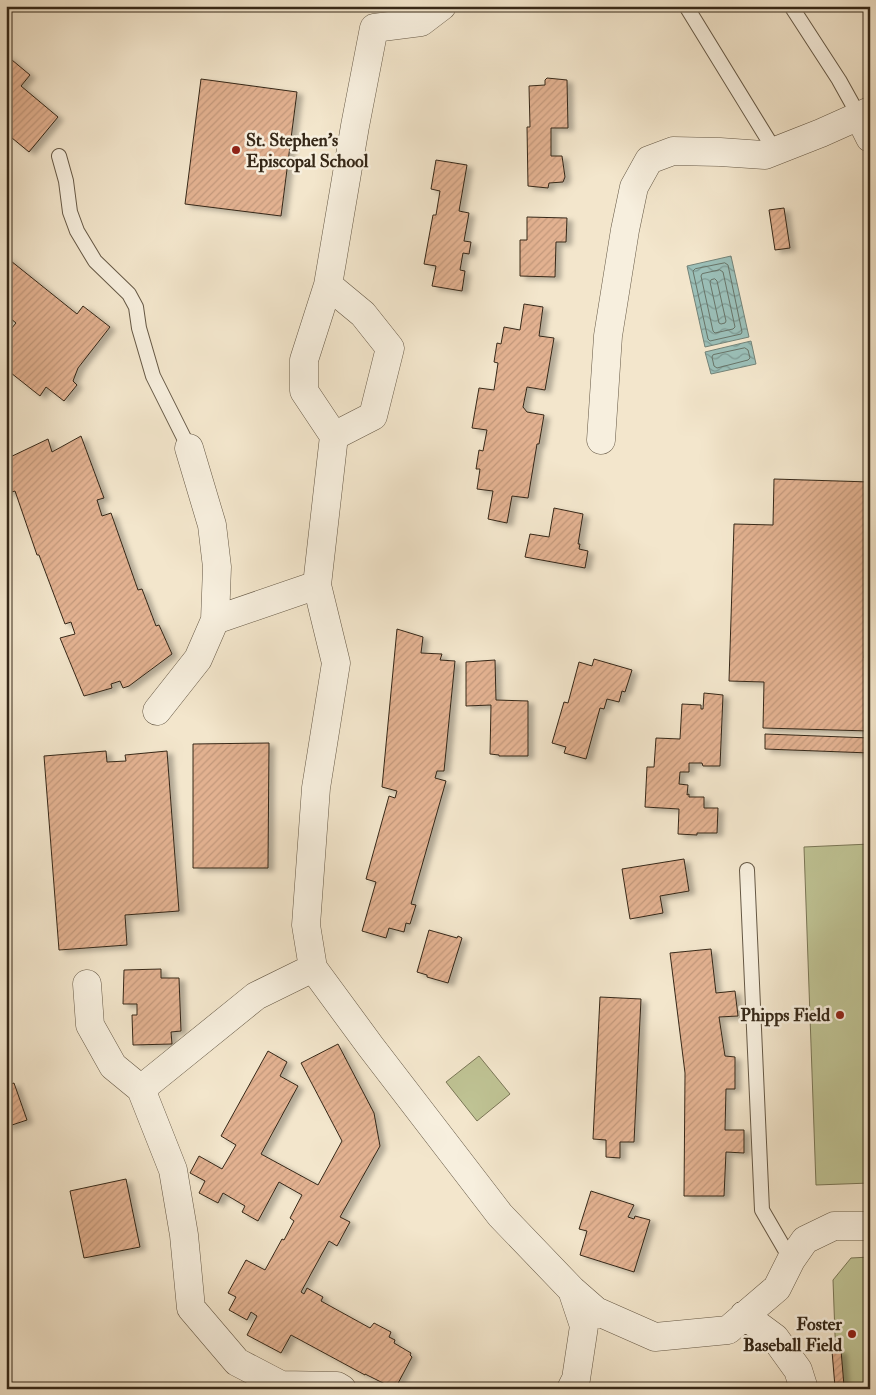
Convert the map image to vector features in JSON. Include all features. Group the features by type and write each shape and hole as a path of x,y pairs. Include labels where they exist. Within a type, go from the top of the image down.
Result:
{"street":[{"path":"442,6 420,22 371,17 328,285 304,360 304,391 334,436 317,585 336,663 316,788 306,924 313,968 371,1047 500,1214 572,1290 596,1311 655,1337 728,1330 777,1288 791,1260 805,1240 834,1226 870,1226"},
{"path":"601,440 608,336 625,230 634,187 649,160 673,151 765,155 821,133 866,122"},
{"path":"328,285 363,314 390,348 372,416 334,436"},
{"path":"157,711 198,659 215,620 217,567 212,525 189,448"},
{"path":"215,620 317,585"},
{"path":"141,1089 256,996 313,968"},
{"path":"87,984 90,1024 113,1066 141,1089 173,1170 184,1235 191,1308 238,1362 246,1367 281,1385 337,1386 342,1389"},
{"path":"571,1389 576,1379 584,1326 572,1290"},
{"path":"744,1315 775,1338 798,1370 804,1389"}],"lane":[{"path":"686,6 775,151"},
{"path":"791,6 866,122"},
{"path":"59,156 66,181 70,212 77,231 95,261 133,300 153,376 189,448"},
{"path":"747,870 762,1210 791,1260"}],"green space":[{"name":"Phipps Field","path":"870,844 870,1183 816,1185 804,847"},
{"path":"479,1056 510,1094 477,1121 446,1082"},
{"name":"Foster Baseball Field","path":"870,1257 870,1389 837,1389 833,1280 851,1258"}],"water":[{"path":"731,256 749,337 705,347 687,266"},
{"path":"751,341 756,364 711,374 705,352"}],"building":[{"path":"6,55 30,75 21,86 58,117 29,152 6,133"},
{"path":"547,78 567,80 568,128 551,128 551,156 562,156 565,177 563,182 549,183 548,188 528,186 527,127 530,127 529,86 545,85"},
{"path":"201,79 297,92 281,216 185,204"},
{"path":"436,160 467,165 459,211 469,213 464,241 471,242 469,254 463,253 460,270 465,271 462,291 432,286 436,266 424,264 433,215 436,215 440,191 431,189"},
{"path":"784,208 790,248 775,250 769,210"},
{"path":"527,217 567,218 566,242 556,242 555,277 520,276 520,240 527,240"},
{"path":"6,257 77,314 83,306 110,327 78,368 73,381 77,385 64,401 46,387 40,396 6,369 6,335 16,323 10,318 6,323"},
{"path":"524,304 543,307 539,336 554,338 545,390 527,387 523,407 527,412 544,415 528,498 512,496 507,523 488,519 493,491 477,489 480,469 476,469 479,450 483,451 487,430 472,428 479,388 494,390 498,363 494,362 497,343 501,344 504,327 520,330"},
{"path":"81,436 104,498 97,500 102,516 111,513 138,590 142,589 156,626 159,625 172,654 129,686 123,688 120,681 111,684 112,688 84,696 60,638 75,634 71,622 65,624 39,555 37,555 15,491 8,493 6,487 6,459 48,439 52,452"},
{"path":"774,479 870,482 870,646 865,645 864,658 870,659 870,731 763,728 764,682 729,681 734,524 773,525"},
{"path":"554,508 583,514 578,544 580,544 579,549 588,551 585,568 525,557 530,534 549,537"},
{"path":"397,629 423,637 421,653 442,654 440,660 455,661 444,771 437,771 435,778 446,781 411,904 416,905 410,924 406,923 404,932 389,928 386,938 362,931 376,882 366,879 389,796 395,798 397,791 382,787"},
{"path":"594,659 632,670 625,692 622,691 619,702 607,699 604,709 600,708 586,759 564,753 566,747 552,743 564,702 568,703 579,662 592,666"},
{"path":"495,660 496,700 528,701 528,756 499,756 490,754 491,705 466,706 466,662"},
{"path":"704,693 723,695 720,766 703,766 702,763 689,763 689,772 680,772 679,784 688,785 687,795 689,794 689,797 704,797 704,808 718,808 717,833 678,834 679,809 645,807 647,767 654,767 656,738 680,739 682,704 701,705 701,709 703,709"},
{"path":"765,734 870,738 870,753 765,749"},
{"path":"269,743 268,868 193,868 193,744"},
{"path":"106,751 107,762 126,761 125,755 167,751 179,911 125,915 127,945 59,950 44,756"},
{"path":"684,859 689,891 660,896 663,913 630,919 622,869"},
{"path":"429,930 462,938 448,983 417,972"},
{"path":"711,949 716,993 735,991 738,1016 719,1017 725,1056 735,1057 735,1089 726,1089 725,1130 744,1130 744,1153 726,1152 724,1196 684,1196 685,1073 670,953"},
{"path":"161,969 161,978 179,978 181,1031 171,1032 172,1044 133,1045 132,1015 137,1015 137,1004 123,1004 124,970"},
{"path":"600,997 641,999 634,1142 620,1142 620,1158 606,1157 606,1140 593,1139"},
{"path":"338,1044 374,1113 380,1146 340,1217 350,1222 337,1246 329,1241 301,1292 304,1294 307,1288 323,1297 321,1301 370,1328 374,1323 391,1332 389,1337 395,1340 394,1343 411,1353 412,1357 396,1387 392,1385 391,1387 365,1375 291,1335 281,1353 247,1335 257,1316 251,1312 247,1320 229,1310 236,1297 228,1293 246,1260 265,1270 294,1221 290,1218 302,1195 279,1182 258,1221 242,1212 245,1206 223,1193 218,1203 199,1193 205,1181 190,1173 199,1156 222,1169 236,1145 221,1136 268,1051 287,1062 280,1076 298,1086 261,1154 318,1185 342,1141 301,1063"},
{"path":"14,1083 27,1120 6,1127 6,1086"},
{"path":"126,1179 140,1247 84,1258 70,1191"},
{"path":"591,1191 634,1205 628,1217 634,1219 635,1216 650,1220 634,1272 580,1255 587,1231 579,1229"},
{"path":"841,1350 844,1386 835,1387 832,1351"}],"place":[{"name":"St. Stephen's Episcopal School","path":"236,150"},
{"name":"Phipps Field","path":"840,1015"},
{"name":"Foster Baseball Field","path":"852,1334"}]}
